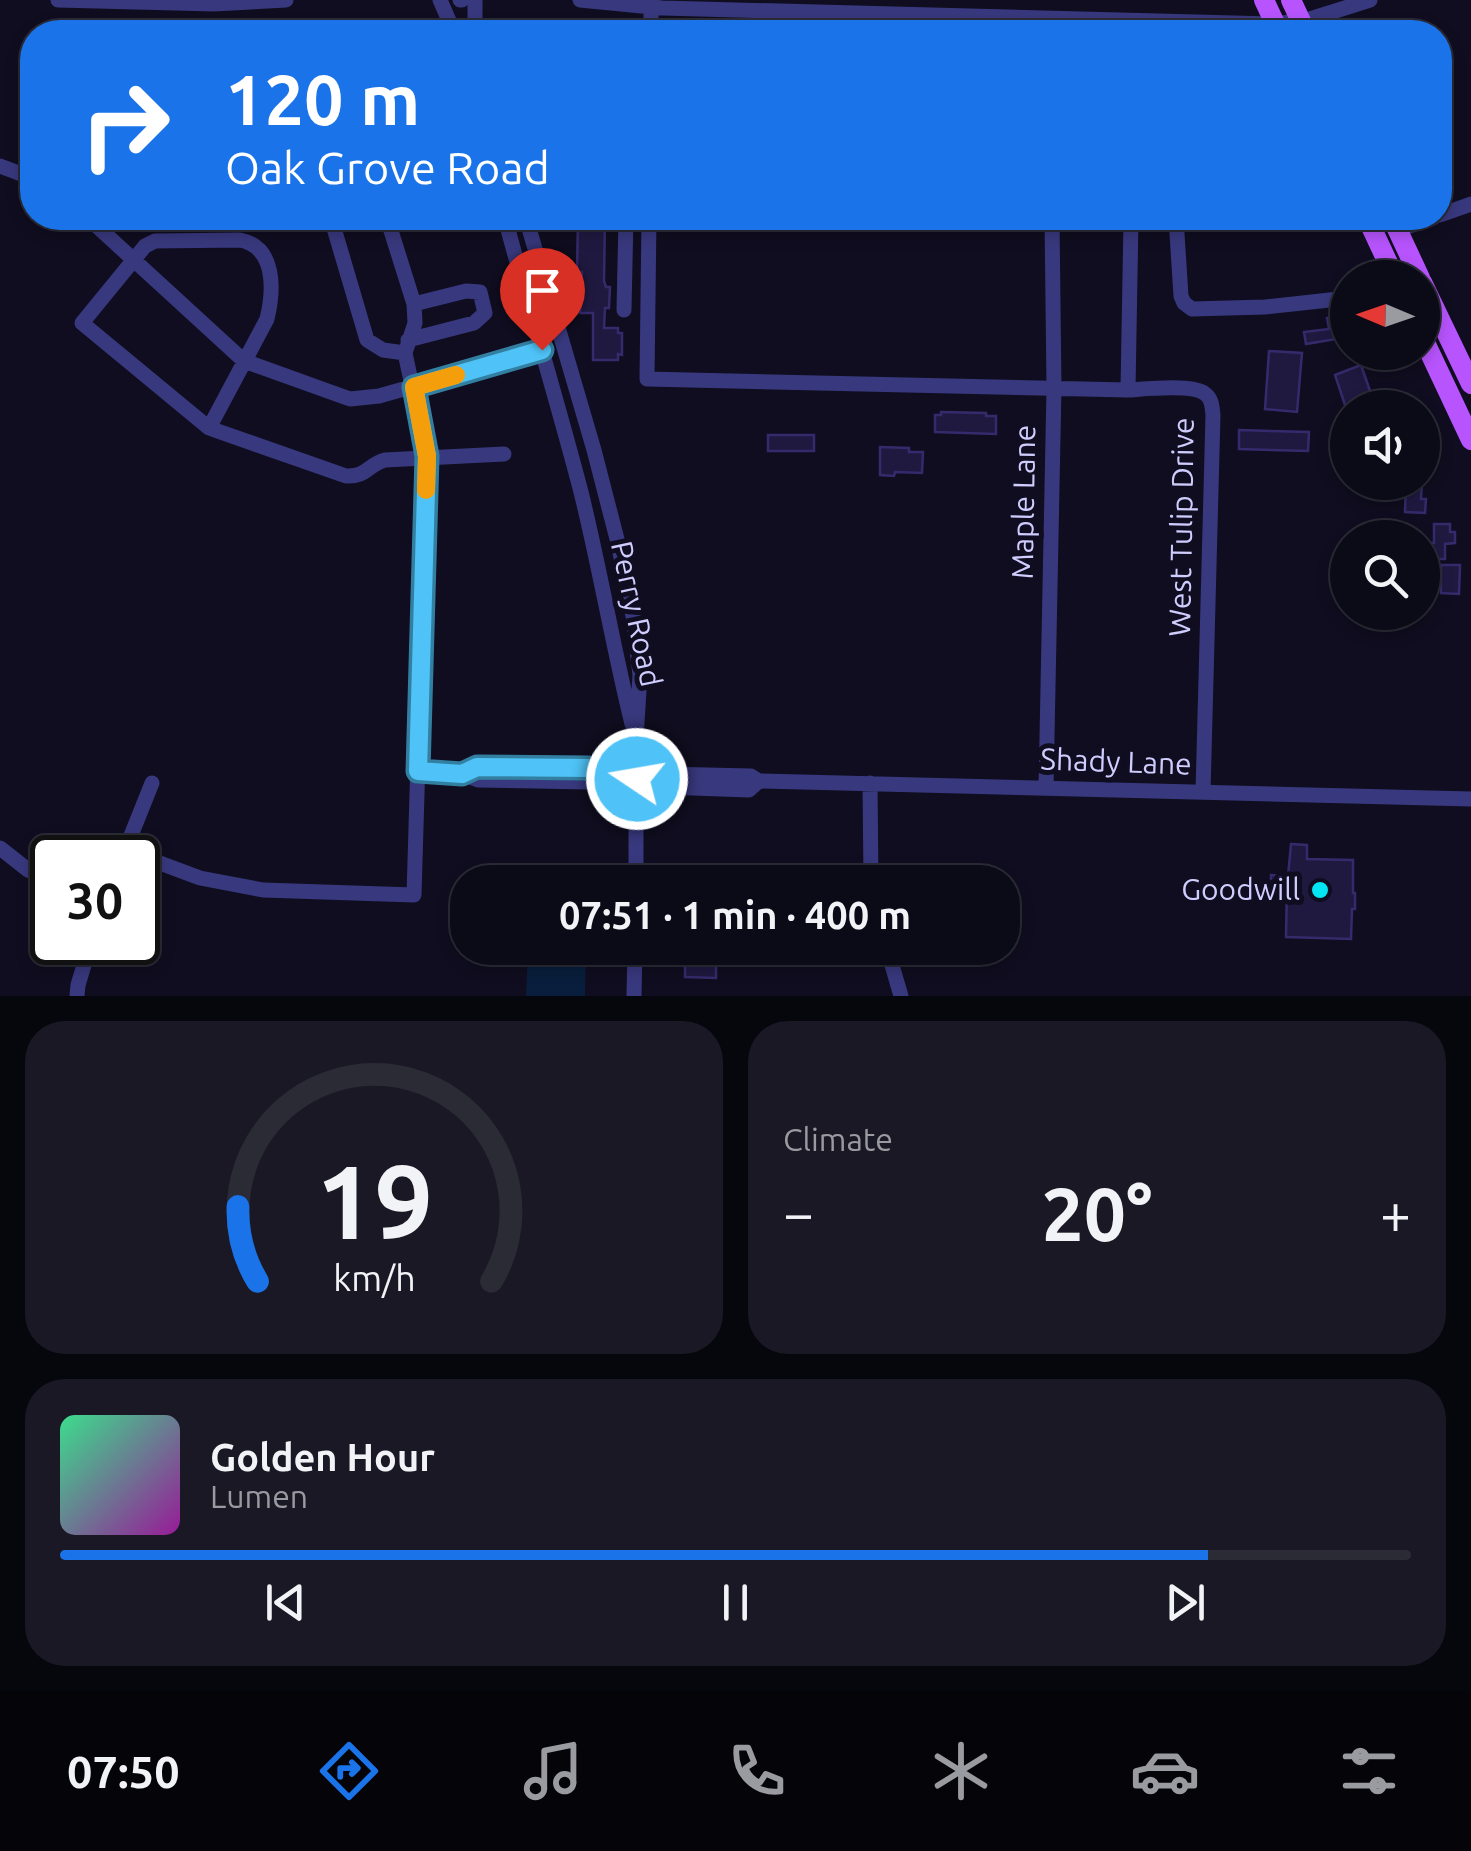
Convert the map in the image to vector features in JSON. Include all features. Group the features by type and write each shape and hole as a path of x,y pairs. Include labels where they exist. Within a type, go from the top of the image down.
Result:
{"main road":[{"path":"1373,230 1387,260"},
{"path":"1398,230 1412,260"},
{"path":"1440,318 1471,384"},
{"path":"1438,370 1471,440"}],"street":[{"path":"58,0 214,4 286,0"},
{"path":"580,0 651,7 1039,20"},
{"path":"1320,20 1370,0"},
{"path":"651,7 651,20"},
{"path":"101,230 244,361 350,399 379,396 542,350"},
{"path":"335,230 367,340 383,350 474,323 485,313 480,292 466,291 414,304"},
{"path":"160,865 263,890 414,895 427,456 406,346 415,323 414,304 391,230"},
{"name":"Perry Road","path":"508,230 581,492 636,738"},
{"name":"Perry Road","path":"530,230 626,575 639,660 636,738"},
{"path":"624,310 626,230"},
{"path":"649,230 647,378 1128,390 1130,230"},
{"name":"Maple Lane","path":"1046,787 1054,388 1052,230"},
{"path":"1177,230 1181,296 1192,308 1266,307 1330,300"},
{"path":"209,428 267,319 272,299 265,254 254,243 240,240 156,241 132,260 82,322 209,428 346,476 358,477 373,463 385,460 504,454"},
{"name":"West Tulip Drive","path":"1128,390 1192,389 1204,393 1212,405 1203,792"},
{"path":"636,738 636,865"},
{"name":"Shady Lane","path":"418,771 462,774 478,780 588,782 601,776 655,780 663,774 751,776 759,780 1471,799"},
{"path":"131,835 152,783"},
{"path":"870,783 871,865"},
{"path":"0,848 30,871"},
{"path":"77,996 84,965"},
{"path":"634,965 634,996"},
{"path":"892,965 901,996"}],"water":[{"path":"527,965 586,965 585,996 526,996"}],"building":[{"path":"578,230 605,230 604,281 610,287 604,328 618,328 618,333 622,333 622,355 618,354 618,360 593,360 593,313 580,313 582,272 577,272"},
{"path":"1330,317 1330,340 1306,344 1304,332 1329,329"},
{"path":"1269,351 1302,353 1297,412 1265,409"},
{"path":"1363,370 1370,390 1340,390 1335,375"},
{"path":"941,412 996,416 996,434 935,432 935,415"},
{"path":"1239,430 1309,432 1308,451 1239,449"},
{"path":"768,435 814,435 814,451 768,451"},
{"path":"880,447 923,452 922,473 880,475"},
{"path":"1405,500 1426,500 1425,513 1405,512"},
{"path":"1440,524 1450,524 1455,543 1445,544 1445,559 1440,559"},
{"path":"1441,565 1460,565 1459,594 1441,593"},
{"name":"Goodwill","path":"1291,844 1307,845 1307,859 1353,860 1355,909 1351,939 1286,937 1287,886 1271,886 1271,875 1288,876"},
{"path":"685,965 716,965 716,978 685,977"}],"slow traffic":[{"path":"426,490 427,456 414,387 456,375"}],"place":[{"name":"Goodwill","path":"1320,890"}],"route":[{"path":"542,350 414,387 427,456 418,771 462,774 477,767 589,768 601,776 637,779"}]}
